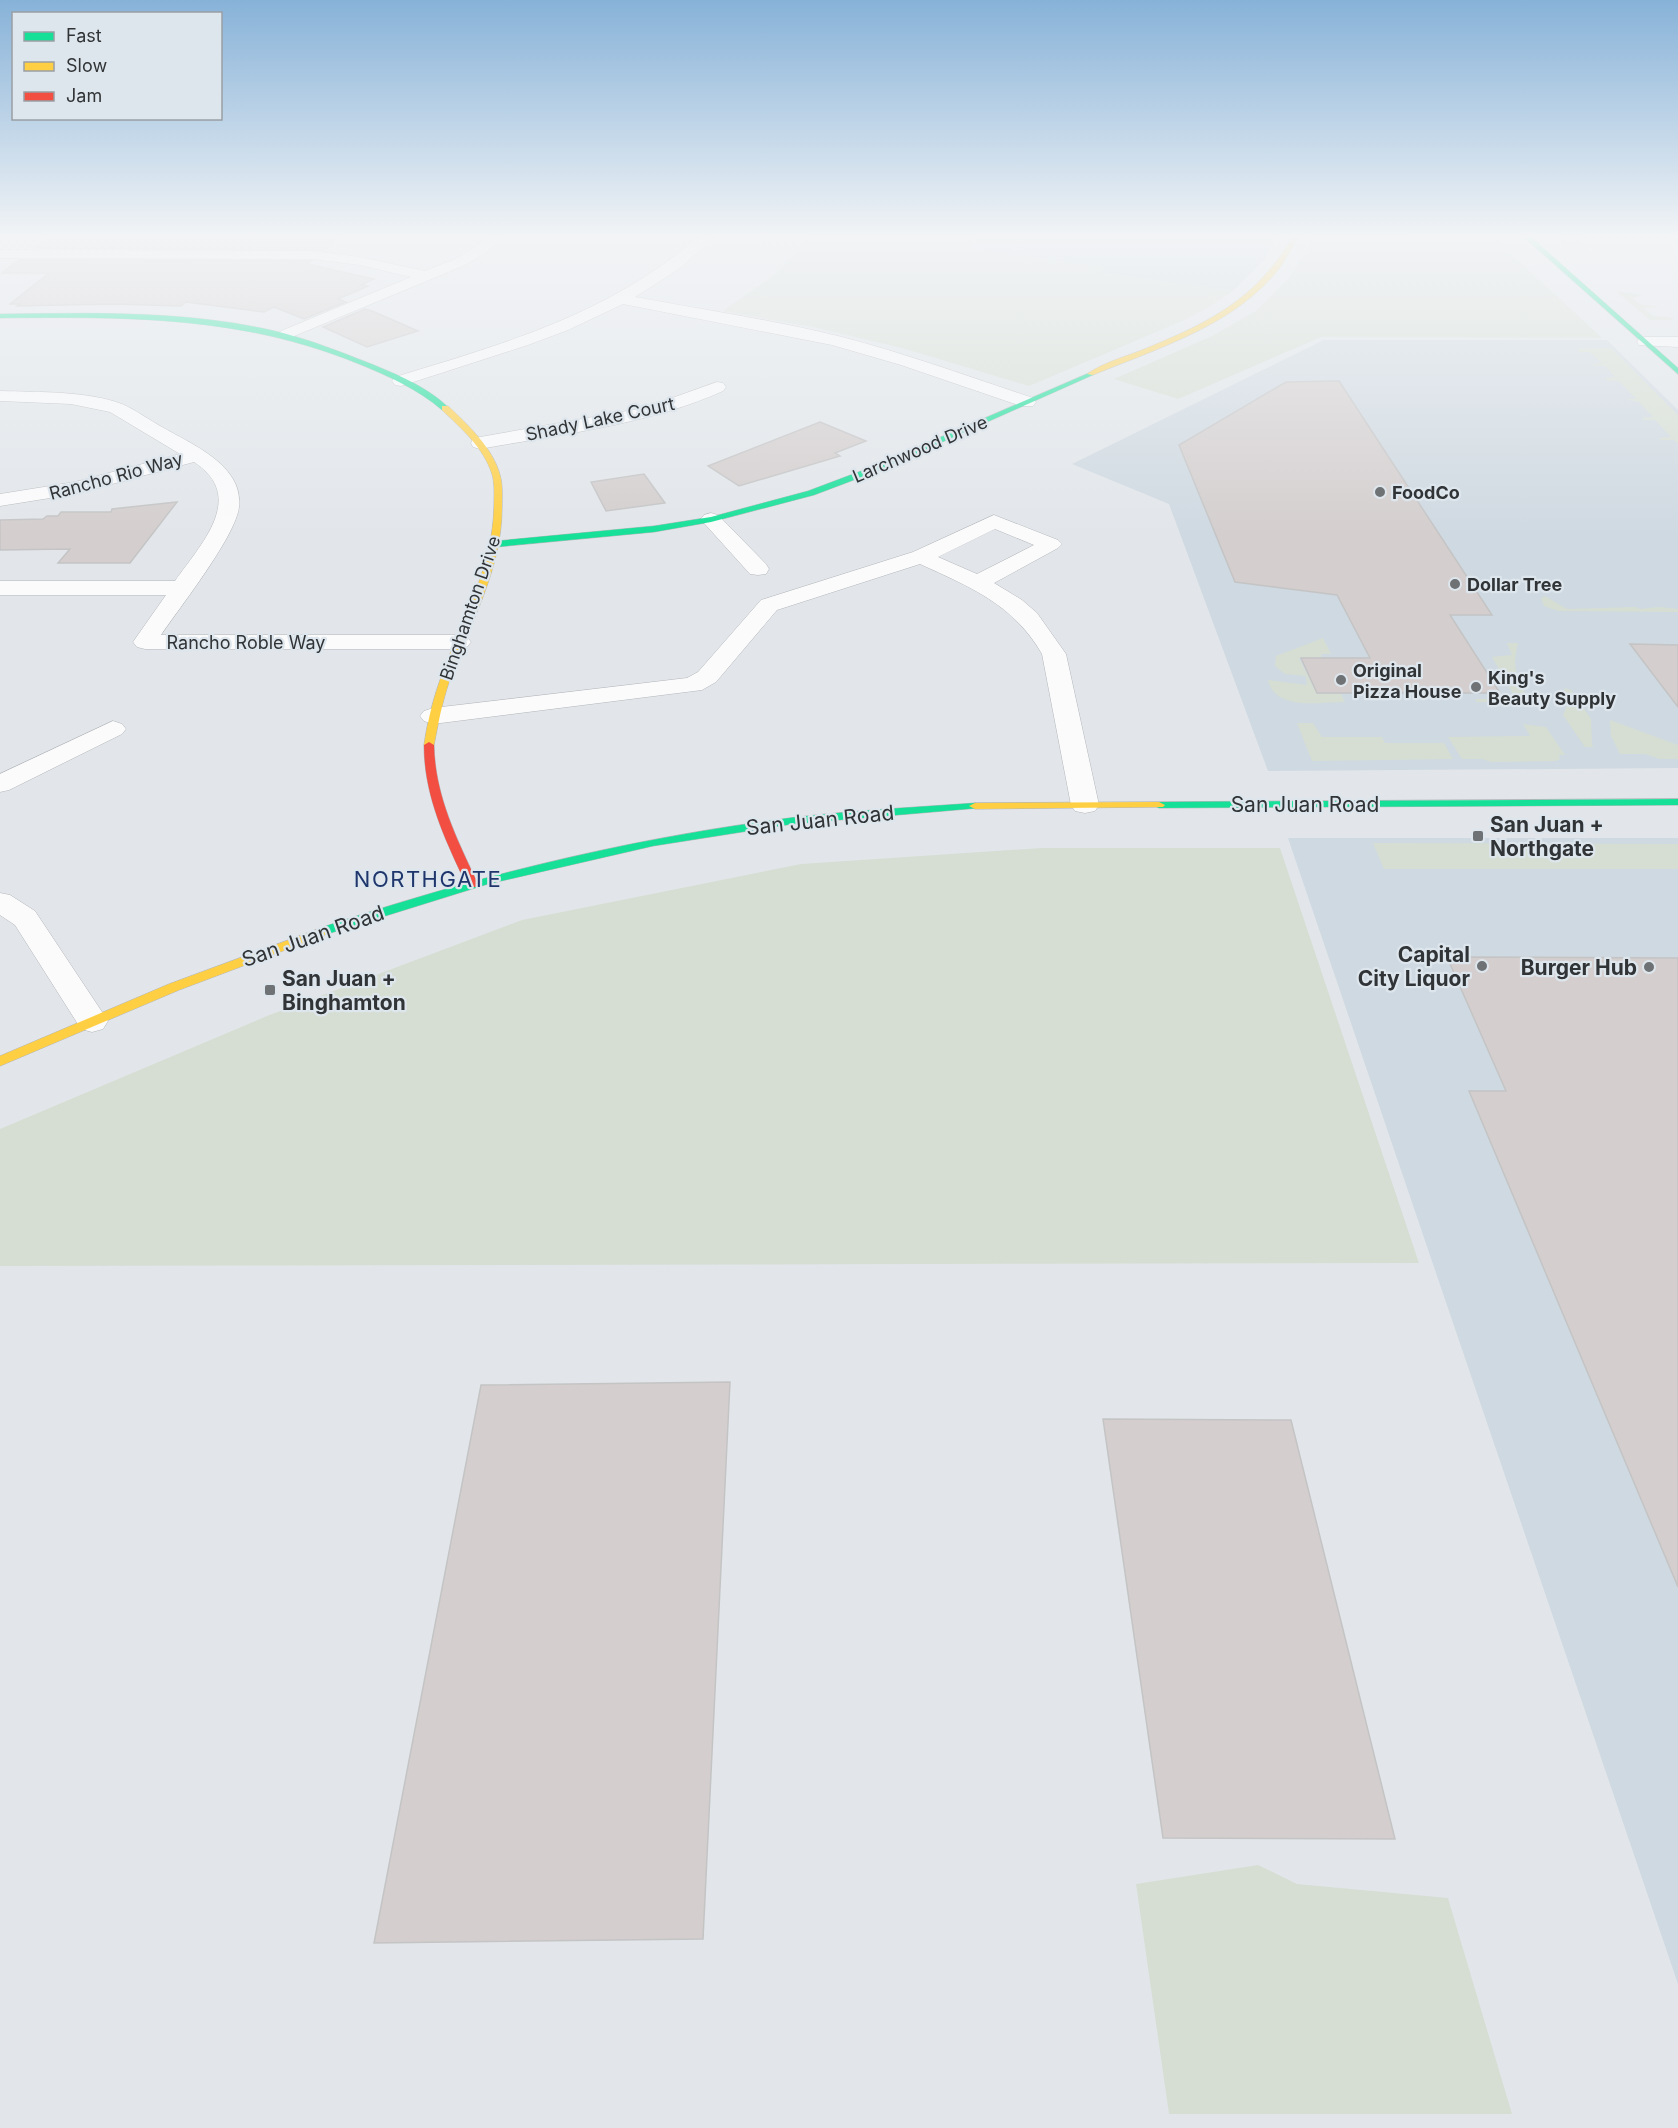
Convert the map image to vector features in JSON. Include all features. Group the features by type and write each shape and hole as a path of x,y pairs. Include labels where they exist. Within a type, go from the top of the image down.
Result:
{"street":[{"name":"Binghamton Drive","path":"297,337 342,352 401,381 440,404 463,423 480,443 490,460 498,485 501,512 496,543 433,716 429,762 440,811 472,884"},
{"path":"401,381 531,337"},
{"path":"817,337 919,364 1027,402"},
{"name":"Larchwood Drive","path":"496,543 596,536 711,519 763,507 841,483 1175,337"},
{"path":"1640,337 1678,372"},
{"path":"1645,342 1678,342"},
{"name":"Shady Lake Court","path":"480,443 654,411 688,400 717,387"},
{"name":"Rancho Roble Way","path":"0,396 71,399 116,408 196,455 217,470 226,482 230,496 224,526 145,642 459,642"},
{"name":"Rancho Rio Way","path":"0,501 68,492 196,455"},
{"path":"711,519 758,569"},
{"path":"433,716 693,685 707,677 769,605 921,557 994,521 1051,544 977,583"},
{"path":"921,557 1006,597 1023,610 1045,636 1054,654 1085,805"},
{"path":"0,588 182,588"},
{"path":"0,784 113,729"},
{"name":"San Juan Road","path":"0,1060 280,945 383,910 472,884 650,843 767,824 860,814 976,806 1678,802"},
{"path":"0,902 25,918 92,1021"}],"shaded area":[{"path":"857,337 1144,337 1029,386 902,348"},
{"path":"1209,337 1320,337 1178,399 1114,379"},
{"path":"1407,337 1601,337 1602,338"},
{"path":"1324,340 1607,340 1678,410 1678,768 1268,771 1169,504 1072,464"},
{"path":"1611,348 1678,415 1678,444 1674,440 1661,440 1659,438 1671,437 1655,420 1642,418 1653,417 1639,402 1625,399 1636,399 1619,381 1608,381 1605,378 1615,377 1605,366 1592,364 1602,363 1590,352 1579,352 1577,349"},
{"path":"1545,596 1567,609 1659,607 1678,609 1678,612 1558,611 1544,606 1541,598"},
{"path":"1323,638 1331,654 1321,654 1322,657 1299,658 1317,694 1341,694 1345,702 1300,703 1280,697 1272,690 1268,680 1307,685 1306,676 1285,674 1275,666 1276,656"},
{"path":"1507,643 1518,643 1515,659 1516,671 1527,697 1519,703 1477,702 1475,699 1516,699 1492,657 1512,655"},
{"path":"1564,688 1571,690 1591,719 1594,747 1585,747 1563,715 1568,704"},
{"path":"1610,720 1678,745 1678,759 1660,759 1645,754 1620,754 1611,736"},
{"path":"1297,723 1313,723 1322,737 1382,737 1385,743 1444,743 1453,759 1312,761"},
{"path":"1523,724 1546,727 1565,755 1559,755 1560,759 1556,761 1492,762 1482,759 1462,759 1448,737 1530,736"},
{"path":"1288,838 1678,838 1678,1984"},
{"path":"1373,843 1678,844 1678,869 1384,869"},
{"path":"1042,848 1280,848 1419,1263 0,1266 0,1129 267,1016 522,920 801,864"},
{"path":"1258,1865 1297,1884 1448,1898 1512,2114 1169,2114 1136,1884"}],"building":[{"path":"346,337 398,337 367,347"},
{"path":"1339,381 1492,615 1450,615 1500,693 1317,693 1301,658 1370,658 1337,595 1235,582 1179,445 1286,382"},
{"path":"820,422 866,441 835,453 840,456 739,486 708,466"},
{"path":"644,474 665,503 606,511 591,482"},
{"path":"177,502 130,563 58,563 70,549 0,550 0,520 43,519 47,516 58,516 61,512 111,512 112,509"},
{"path":"1630,644 1678,645 1678,707"},
{"path":"1447,957 1678,958 1678,1587 1469,1091 1506,1091"},
{"path":"730,1382 703,1939 374,1943 481,1385"},
{"path":"1103,1419 1291,1420 1395,1839 1163,1838"}],"traffic: fast":[{"path":"289,337 327,348 373,367 420,390 445,408"},
{"path":"1639,337 1678,372"},
{"path":"496,544 654,529 711,519 811,493 872,470 1091,374"},
{"path":"1159,805 1678,802"},
{"path":"321,932 485,881 653,843 793,821 975,806"}],"traffic: slow":[{"path":"1091,374 1177,337"},
{"path":"429,745 434,713 444,682 482,589 492,558 498,527 497,481 491,463 480,445 445,408"},
{"path":"975,806 1159,805"},
{"path":"0,1061 174,987 321,932"}],"traffic: jam":[{"path":"429,745 429,763 436,799 472,884"}],"place":[{"name":"FoodCo","path":"1380,492"},
{"name":"Dollar Tree","path":"1455,584"},
{"name":"Original Pizza House","path":"1341,680"},
{"name":"King's Beauty Supply","path":"1476,687"},
{"name":"San Juan + Northgate","path":"1478,836"},
{"name":"Capital City Liquor","path":"1482,966"},
{"name":"Burger Hub","path":"1649,967"},
{"name":"San Juan + Binghamton","path":"270,990"}],"district":[{"name":"NORTHGATE","path":"428,879"}]}
